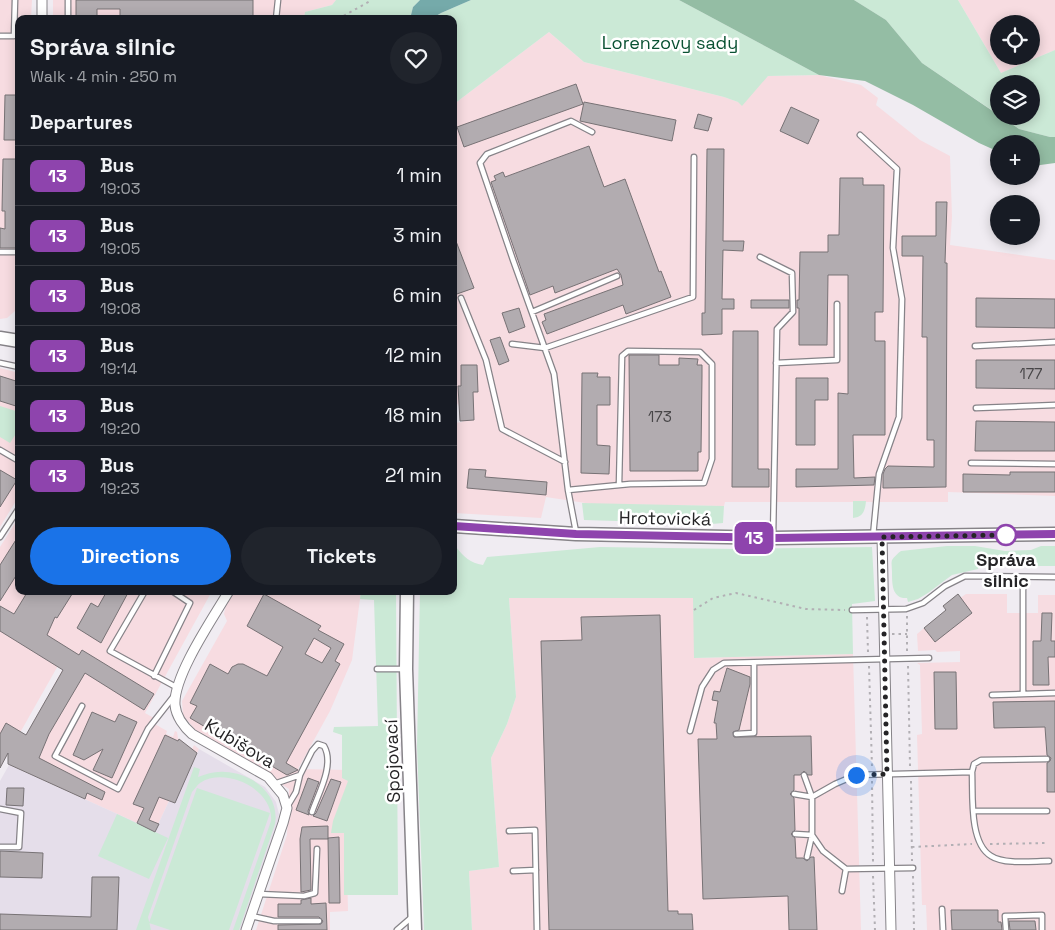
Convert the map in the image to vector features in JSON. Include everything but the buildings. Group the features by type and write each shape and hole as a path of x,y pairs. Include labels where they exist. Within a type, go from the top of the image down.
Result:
{"main road":[{"path":"0,338 15,340"},
{"name":"Hrotovická","path":"457,526 576,534 773,538 1055,534"},
{"name":"Spojovací","path":"407,595 406,669 415,930"}],"street":[{"path":"42,0 42,15"},
{"path":"878,537 884,609 891,930"},
{"path":"176,691 184,669 226,595"},
{"name":"Kubišova","path":"176,691 175,708 183,726 192,734 268,778 283,795 287,808"},
{"path":"246,930 287,808"}],"lane":[{"path":"15,0 15,15"},
{"path":"68,0 68,15"},
{"path":"276,15 278,0"},
{"path":"0,36 15,36"},
{"path":"576,534 568,490 554,374 480,164 487,154 571,121 592,132"},
{"path":"860,135 897,170 893,248 902,299 899,417 878,474 878,537"},
{"path":"512,344 545,348 693,297 694,157"},
{"path":"0,252 15,252"},
{"path":"760,257 792,273 793,312 777,329 773,538"},
{"path":"532,312 617,276"},
{"path":"461,298 486,360 502,429 565,462"},
{"path":"776,363 837,360 837,304"},
{"path":"975,346 1055,342"},
{"path":"568,490 619,485 704,483 712,459 712,364 700,352 628,351 622,356 619,485"},
{"path":"0,363 15,366"},
{"path":"976,408 1055,405"},
{"path":"0,450 15,459"},
{"path":"971,464 1055,464"},
{"path":"0,537 15,514"},
{"path":"852,610 906,609 923,603 945,586 965,576 1055,578"},
{"path":"1023,578 1023,694"},
{"path":"82,706 55,756 118,789 148,729 176,691 110,651 143,595"},
{"path":"154,676 190,603 178,595"},
{"path":"690,731 702,687 713,670 724,664 754,662 769,665 928,658"},
{"path":"736,734 754,733 754,662"},
{"path":"376,669 406,669"},
{"path":"992,695 1055,693"},
{"path":"287,808 296,792 300,775 312,751 318,744 324,746 327,751 327,770 312,812"},
{"path":"1047,759 981,760 974,764 972,772 974,811 977,837 980,844 991,856 1008,862 1049,860"},
{"path":"794,794 812,797 856,775 972,772"},
{"path":"274,784 300,775"},
{"path":"804,775 812,797 812,835 807,858"},
{"path":"0,809 21,812 19,847 0,847"},
{"path":"974,811 1048,811"},
{"path":"509,831 535,830 537,930"},
{"path":"795,834 812,835"},
{"path":"812,835 823,851 846,869 913,868"},
{"path":"259,894 304,896 315,892 318,849"},
{"path":"842,891 846,869"},
{"path":"513,871 536,870"},
{"path":"942,909 943,930"},
{"path":"397,930 415,914"},
{"path":"1006,930 1005,916 1042,915 1042,930"},
{"path":"251,916 274,922 319,921"}],"path":[{"path":"345,15 372,0"},
{"path":"694,610 713,598 736,593 806,609 852,610"}],"shaded area":[{"path":"0,0 32,0 31,15 15,15 15,311 7,318 0,319"},
{"path":"53,0 336,0 332,5 305,12 305,15 53,15"},
{"path":"958,0 1055,0 1055,50 1040,56 1040,15 990,15 990,54"},
{"path":"549,32 584,62 738,102 768,76 819,75 861,85 878,98 876,105 920,140 950,156 952,217 950,245 1055,260 1055,496 948,492 948,502 725,502 724,506 592,504 546,497 541,518 457,513 457,423 463,422 460,420 457,403 457,102"},
{"path":"996,65 1020,65 1001,73"},
{"path":"0,368 15,372 15,503 0,527"},
{"path":"15,523 15,595 210,595 145,713 154,718 153,723 167,731 166,734 173,737 175,731 178,738 192,749 194,745 199,749 175,803 169,801 155,831 9,765 73,651 68,648 0,768 0,547"},
{"path":"958,594 960,598 966,594 1007,594 1007,613 1038,613 1038,595 1055,595 1055,930 927,930 926,905 922,905 917,735 922,734 920,665 917,663 960,662 960,651 918,651 917,634 946,610 943,606"},
{"path":"232,595 360,595 352,660 330,711 298,769 349,770 346,827 348,911 330,912 330,930 256,930 287,835 289,789 197,732 183,715 182,701 227,621 224,614 226,605"},
{"path":"509,598 694,598 694,658 853,654 861,930 472,930 469,871 499,867 491,758 507,724 516,697"},
{"path":"199,749 265,787 276,802 279,814 277,827 241,930 0,930 0,781 9,765 155,831 169,801 175,803"}],"green space":[{"path":"336,0 420,0 413,7 411,15 305,15 305,12 332,5"},
{"name":"Lorenzovy sady","path":"471,0 679,0 819,75 768,76 742,106 738,102 724,97 584,62 549,32 457,102 457,15 438,15"},
{"path":"679,0 854,0 886,20 922,63 990,109 990,125 1013,125 1019,129 1055,137 1055,163 1040,165 1040,135 990,135 990,148 913,105 865,81 819,75"},
{"path":"854,0 958,0 990,54 990,65 996,65 1001,73 1020,65 1040,65 1040,56 1055,50 1055,137 1019,129 1013,125 1040,125 1040,75 990,75 990,109 922,63 886,20"},
{"path":"0,406 15,411 15,435 10,443 0,437"},
{"path":"853,501 866,501 863,513 853,518"},
{"path":"582,503 724,506 723,523 584,520"},
{"path":"947,546 975,546 1005,551 1031,550 1041,546 1055,546 1055,566 979,566 978,569 952,575 918,599 908,602 907,598 898,596 893,586 892,563 897,554 901,551"},
{"path":"600,547 735,549 872,547 875,601 852,604 853,654 694,658 693,598 509,598 516,697 507,724 491,758 499,867 469,871 472,930 424,930 417,746 420,595 457,595 457,548 471,561 483,565 487,557"},
{"path":"360,595 396,595 398,895 344,895 344,833 331,833 333,821 348,781 342,778 342,735 333,732 334,727 378,726 374,600 360,599"},
{"path":"194,767 200,769 198,777 221,772 245,776 262,787 269,795 273,804 275,824 239,930 233,930 271,821 270,810 265,800 257,791 235,779 222,777 211,778 200,783 192,792 148,917 151,930 136,930"},
{"path":"197,788 270,813 229,930 170,930 149,923"},
{"path":"117,814 168,838 149,879 98,856"}],"water":[{"path":"420,0 471,0 438,15 411,15 413,7"}],"bus line":[{"name":"13","path":"457,526 576,534 773,538 1055,534"}],"place":[{"name":"Správa silnic","path":"1006,535"}],"route":[{"path":"856,775 887,774 882,537 1006,535"}]}
